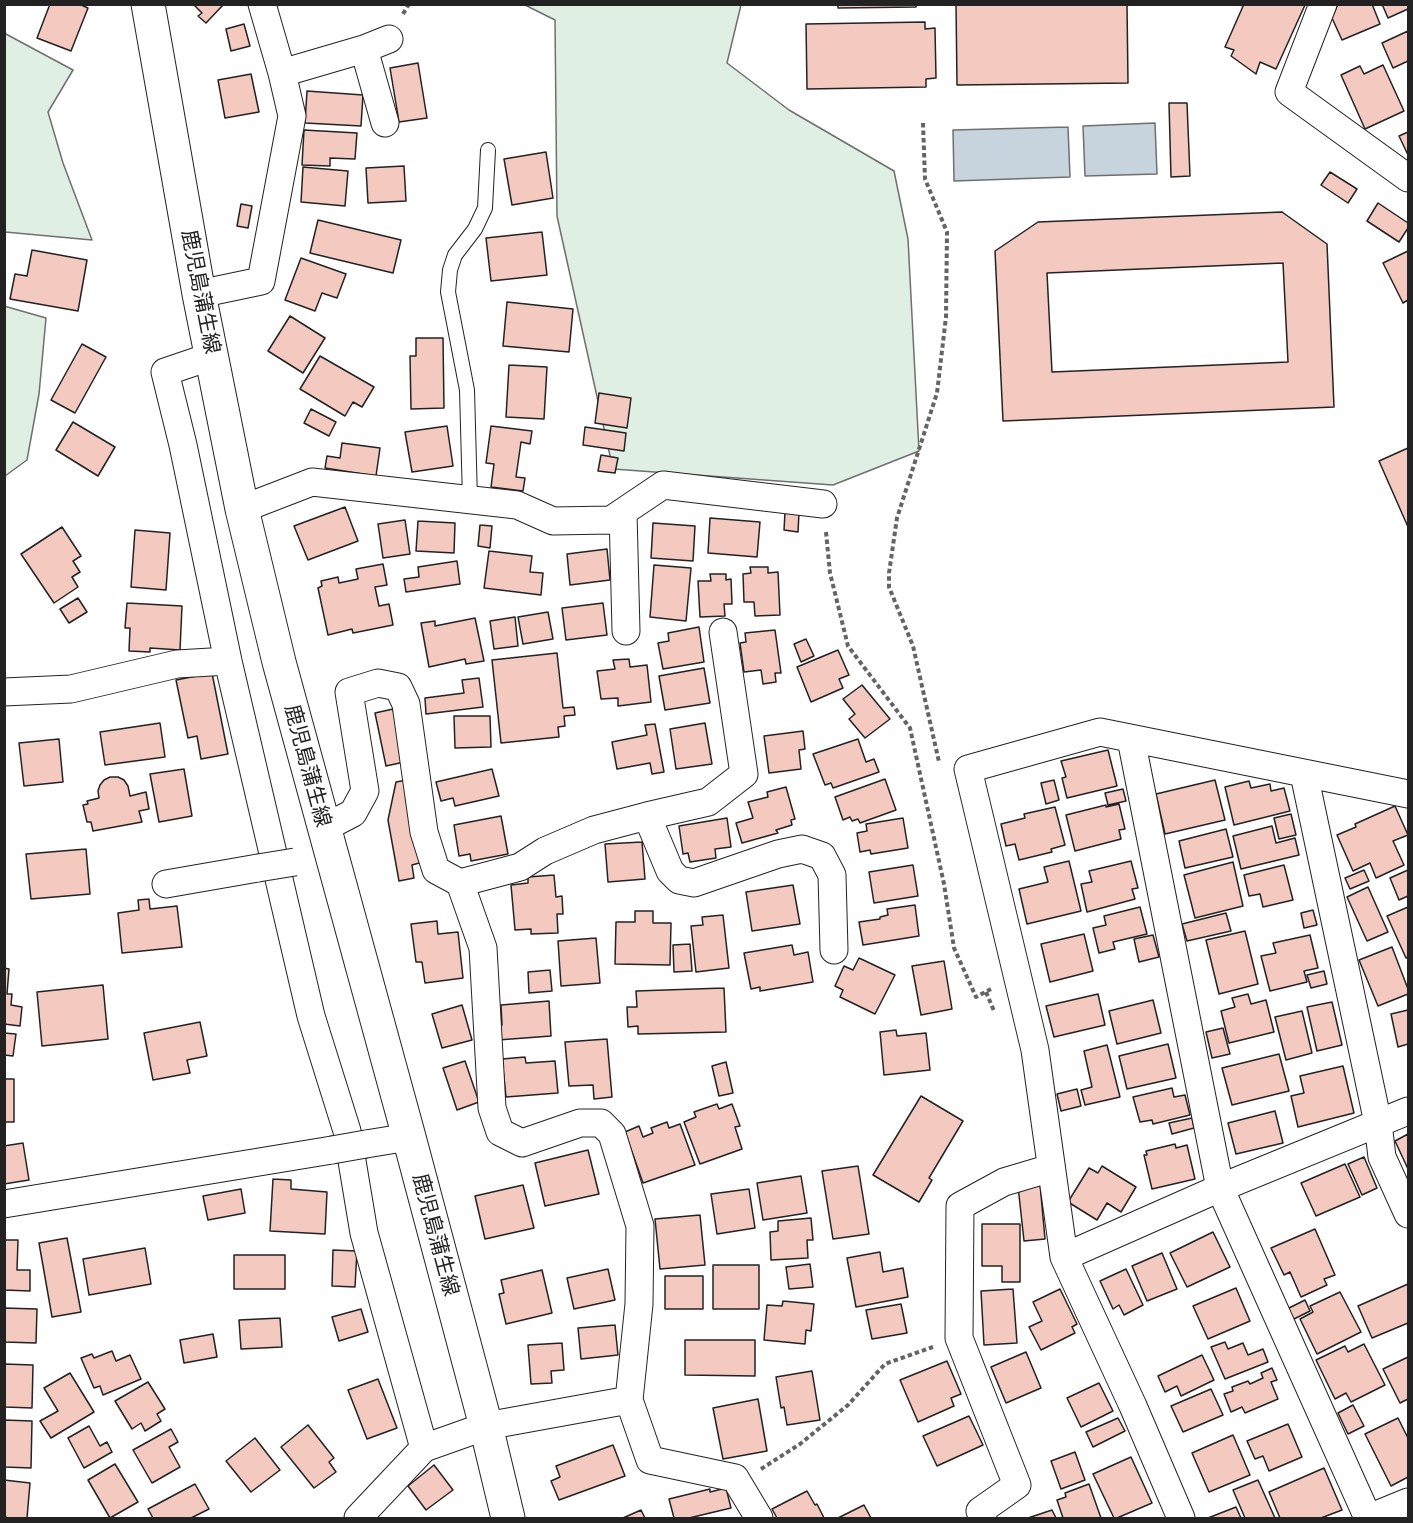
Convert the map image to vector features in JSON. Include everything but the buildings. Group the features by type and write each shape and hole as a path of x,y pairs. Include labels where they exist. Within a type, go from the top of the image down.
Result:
{"main road":[{"name":"鹿児島蒲生線","path":"148,4 199,294 242,509 279,663 410,1137 508,1518"}],"street":[{"path":"199,294 261,281 292,116 262,4"},
{"path":"1323,4 1289,92 1408,177"},
{"path":"282,73 364,49 389,39"},
{"path":"364,49 385,123"},
{"path":"212,356 165,372 183,445 228,661 311,1016 347,1131 364,1233 424,1448"},
{"path":"242,509 312,482 518,505 554,521 611,520 663,485 823,504"},
{"path":"623,512 626,631"},
{"path":"460,883 520,867 545,850 594,830 708,802 744,774 723,632"},
{"path":"4,692 71,689 177,664 228,661"},
{"path":"166,884 295,862 327,841 353,813 365,791 349,692 378,683 398,687 406,704 424,832 436,870 460,883 483,948 492,1108 500,1132 522,1143 580,1123 601,1123 612,1134 640,1226 639,1304 629,1400 650,1460 735,1478 759,1518"},
{"path":"1181,1518 1133,1406 1064,1257 1035,1050 968,769 1100,732 1408,794"},
{"path":"1131,739 1220,1188 1368,1518 1408,1502"},
{"path":"1304,774 1378,1123 1382,1157 1408,1214"},
{"path":"647,816 670,871 679,880 694,883 778,854 802,849 822,856 832,875 834,950"},
{"path":"1064,1257 1220,1188 1408,1111"},
{"path":"4,1204 410,1137"},
{"path":"983,1518 980,1510 1017,1485 959,1338 960,1206 1004,1182 1051,1168"},
{"path":"358,1518 424,1448 486,1426 629,1400"}],"lane":[{"path":"470,500 467,390 448,292 450,270 455,255 475,229 485,208 488,150"}],"path":[{"path":"923,123 925,178 947,232 946,317 937,393 897,518 889,587 914,646 939,762"},
{"path":"823,504 830,573 848,646 910,728 944,884 954,948 976,997 992,989 989,978"},
{"path":"735,1478 765,1468 800,1444 848,1405 885,1365 959,1338"}],"green space":[{"path":"525,5 741,5 727,63 789,110 894,171 908,239 919,451 833,485 613,469 557,216 555,20"},
{"path":"4,33 73,70 48,112 63,163 92,240 5,232"},
{"path":"4,306 46,318 39,394 27,460 5,476"}],"shaded area":[{"path":"1155,123 1157,174 1085,176 1083,126"},
{"path":"1068,127 1070,177 954,181 953,130"}]}
